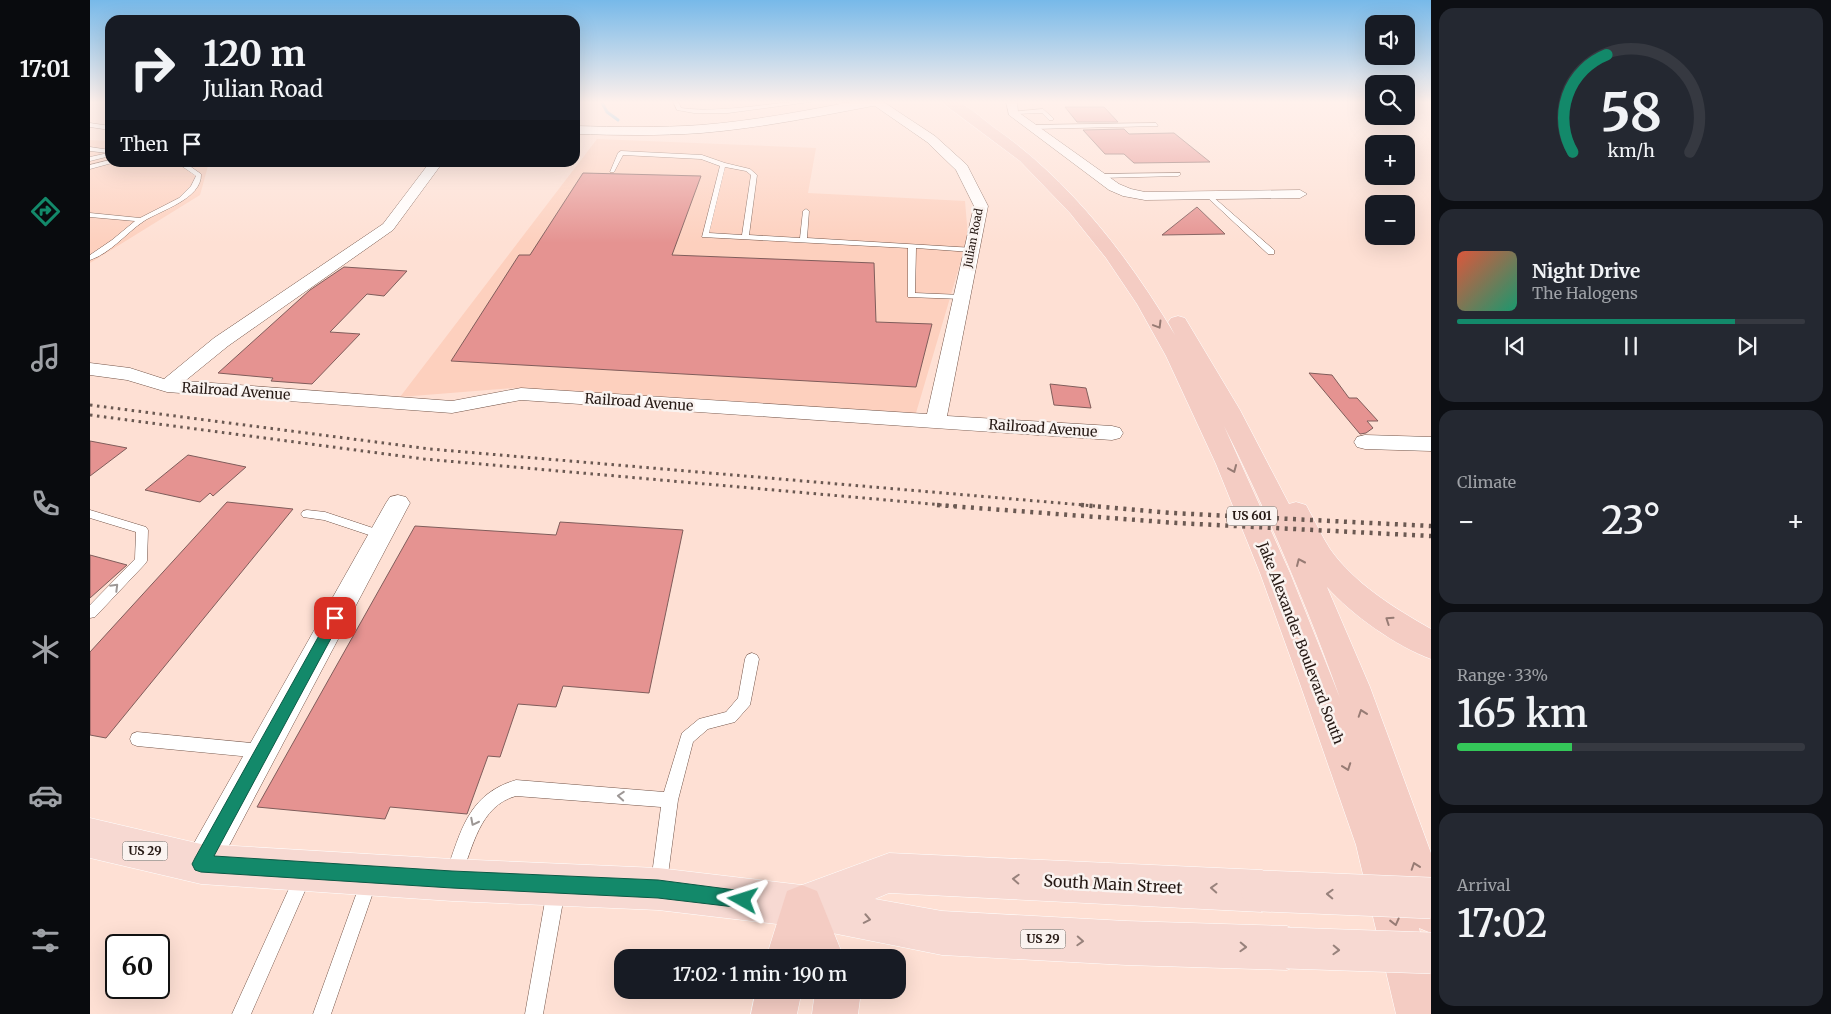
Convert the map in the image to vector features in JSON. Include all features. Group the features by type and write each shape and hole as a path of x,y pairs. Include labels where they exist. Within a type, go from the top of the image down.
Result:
{"highway":[{"name":"Jake Alexander Boulevard South","path":"1013,148 1036,168 1063,196 1130,279 1178,359 1231,464 1295,621 1375,845 1419,1014"},
{"name":"Jake Alexander Boulevard South","path":"1029,148 1074,190 1122,243 1165,301 1237,425 1310,584 1353,688 1431,912"},
{"path":"1195,350 1248,427 1320,557 1346,586 1388,621 1431,645"},
{"path":"790,949 802,906"},
{"path":"802,906 819,949"},
{"path":"774,1014 777,999"},
{"path":"835,1014 838,999"}],"main road":[{"name":"South Main Street","path":"90,838 201,864 452,880 658,889 802,906 942,933 1126,943 1431,953"},
{"name":"South Main Street","path":"802,906 889,873 1431,898"}],"street":[{"name":"Julian Road","path":"936,420 981,206 962,168 941,148"},
{"path":"1063,148 1114,187 1136,195 1300,194"},
{"path":"167,386 221,342 388,227 433,167"},
{"name":"Railroad Avenue","path":"90,369 130,374 167,386 452,407 522,394 1112,433"},
{"path":"1365,442 1431,444"},
{"path":"201,864 398,503"}],"lane":[{"path":"90,149 105,151"},
{"path":"612,171 622,153 702,156 723,165 748,170 754,175 745,237"},
{"path":"90,159 105,154"},
{"path":"90,167 105,163"},
{"path":"723,165 705,235 971,250"},
{"path":"90,258 115,242 141,220 181,199 194,187 199,175 187,167"},
{"path":"1100,176 1178,174"},
{"path":"1210,196 1271,252"},
{"path":"803,240 806,211"},
{"path":"90,215 141,220"},
{"path":"912,246 911,295 962,297"},
{"path":"90,514 142,530 141,561 90,613"},
{"path":"306,514 325,516 381,535"},
{"path":"658,889 670,800 688,738 704,724 730,717 745,701 752,660"},
{"path":"137,739 262,751"},
{"path":"452,880 474,819 491,799 504,790 516,788 670,800"},
{"path":"241,1014 306,871"},
{"path":"322,1014 371,875"},
{"path":"534,1014 557,884"}],"shaded area":[{"path":"90,148 105,148 105,167 208,167 200,195 90,263"},
{"path":"590,148 816,148 808,193 965,201 968,237 916,413 513,388 400,397 576,167 580,167 580,161"}],"building":[{"path":"1100,148 1193,148 1210,162 1134,163 1124,154 1105,154"},
{"path":"583,173 701,176 672,255 874,263 876,322 932,324 916,387 451,361 519,255 530,255"},
{"path":"1197,207 1225,234 1162,235"},
{"path":"344,267 407,271 384,296 367,294 330,332 360,334 312,384 271,381 273,378 218,373 310,290"},
{"path":"1309,373 1332,375 1349,398 1357,398 1378,421 1367,421 1373,428 1366,433 1360,434"},
{"path":"1050,384 1086,388 1091,408 1054,405"},
{"path":"90,441 127,448 90,476"},
{"path":"188,455 246,467 213,496 210,493 200,502 145,490"},
{"path":"227,502 293,509 106,738 90,735 90,652"},
{"path":"560,522 683,530 649,693 563,686 556,707 518,704 500,757 488,756 467,814 390,807 385,819 257,807 415,526 556,535"},
{"path":"90,555 127,565 90,598"}],"railway":[{"path":"90,405 430,449 1095,506"},
{"path":"90,415 424,459 954,506"},
{"path":"937,505 1177,523 1431,536"},
{"path":"1081,505 1172,513 1431,526"}],"route":[{"path":"335,618 201,864 452,880 658,889 743,900"}]}
